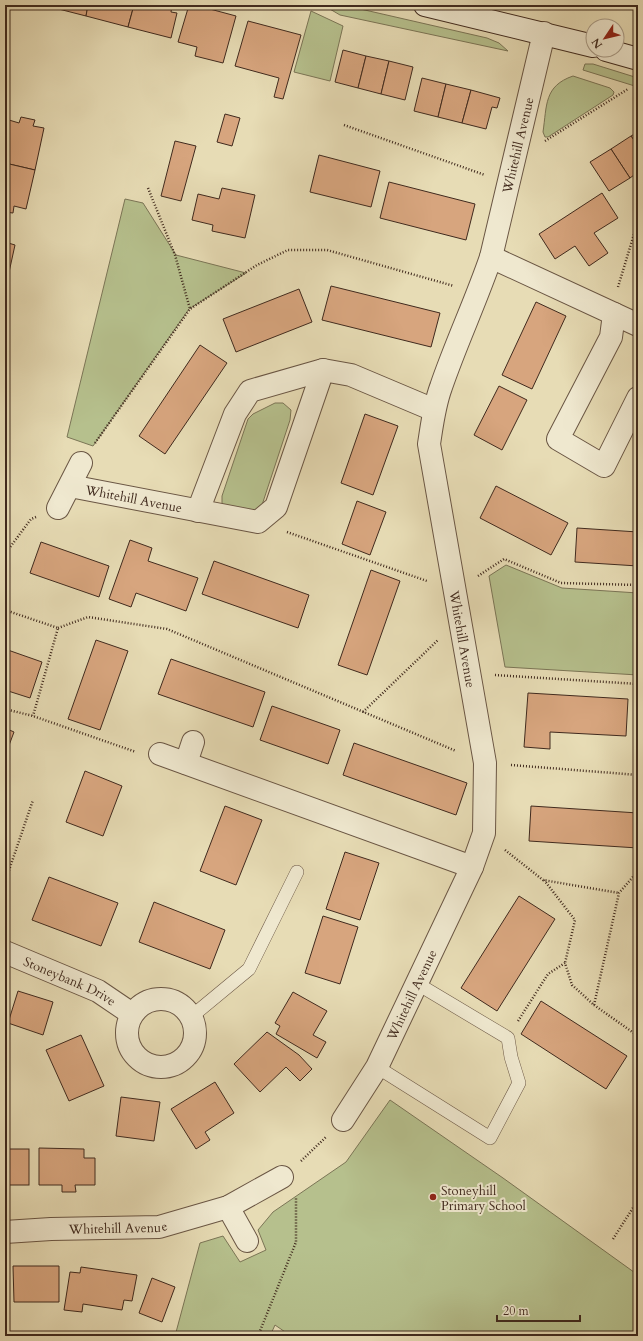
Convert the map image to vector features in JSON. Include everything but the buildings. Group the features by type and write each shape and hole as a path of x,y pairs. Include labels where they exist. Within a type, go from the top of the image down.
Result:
{"street":[{"path":"425,5 585,44"},
{"name":"Whitehill Avenue","path":"343,1120 377,1067 472,866 484,833 485,763 429,444 434,410 441,387 479,293 491,257 544,33"},
{"path":"625,55 638,59"},
{"path":"491,257 638,325"},
{"path":"614,314 611,337 558,439 604,466 638,398"},
{"name":"Whitehill Avenue","path":"198,511 235,414 250,391 323,370 351,375 434,410"},
{"name":"Whitehill Avenue","path":"70,486 258,522 276,507 323,370"},
{"name":"Whitehill Avenue","path":"58,508 81,463"},
{"path":"186,763 193,742"},
{"path":"160,754 472,866"},
{"name":"Stoneybank Drive","path":"5,952 98,991 132,1014"},
{"path":"162,999 179,1005 191,1017 194,1027 194,1038 190,1049 179,1060 164,1066 153,1066 143,1062 135,1055 129,1045 127,1035 128,1024 132,1014 140,1005 151,1000 162,999"},
{"name":"Whitehill Avenue","path":"5,1232 52,1229 159,1227 228,1208 282,1177"},
{"path":"228,1208 247,1241"}],"lane":[{"path":"191,1017 249,969 297,872"},
{"path":"377,1067 490,1138 519,1083 511,1057 508,1038 416,983"}],"path":[{"path":"517,147 538,146 628,89"},
{"path":"344,125 478,173 509,182"},
{"path":"148,188 176,255 190,309"},
{"path":"614,314 614,301 638,221"},
{"path":"81,463 190,309 257,266 288,250 327,250 479,293"},
{"path":"5,554 31,519 58,508"},
{"path":"5,610 58,628 88,617 167,629 485,763 638,775"},
{"path":"363,712 459,620"},
{"path":"33,716 58,628"},
{"path":"469,674 638,684"},
{"path":"5,709 33,716 140,753 160,754"},
{"path":"5,882 33,800"},
{"path":"484,833 544,880 575,920 565,963 572,985 594,1005 638,1036"},
{"path":"594,1005 618,893 638,871"},
{"path":"544,880 618,893"},
{"path":"508,1038 548,974 565,963"},
{"path":"258,1336 296,1242 298,1198 282,1177 314,1151 343,1120"},
{"path":"614,1239 638,1200"}],"green space":[{"path":"323,5 343,5 487,38 499,43 508,51 340,15"},
{"path":"311,11 343,26 330,81 294,72"},
{"path":"585,64 593,64 638,78 638,87 583,70"},
{"path":"573,76 610,88 614,92 613,95 548,137 545,137 543,132 547,105 552,91 564,80"},
{"path":"125,199 143,203 176,255 246,273 189,309 93,446 67,437"},
{"path":"275,403 283,403 291,410 290,420 258,514 222,505 222,496 248,419 253,414"},
{"path":"506,565 562,588 638,593 638,675 505,667 489,576"},
{"name":"Stoneyhill Primary School","path":"390,1100 503,1178 638,1275 638,1336 291,1336 275,1325 270,1336 175,1336 200,1243 223,1236 240,1262 266,1250 258,1230 273,1212 346,1162"}],"place":[{"name":"Stoneyhill Primary School","path":"433,1197"}]}
